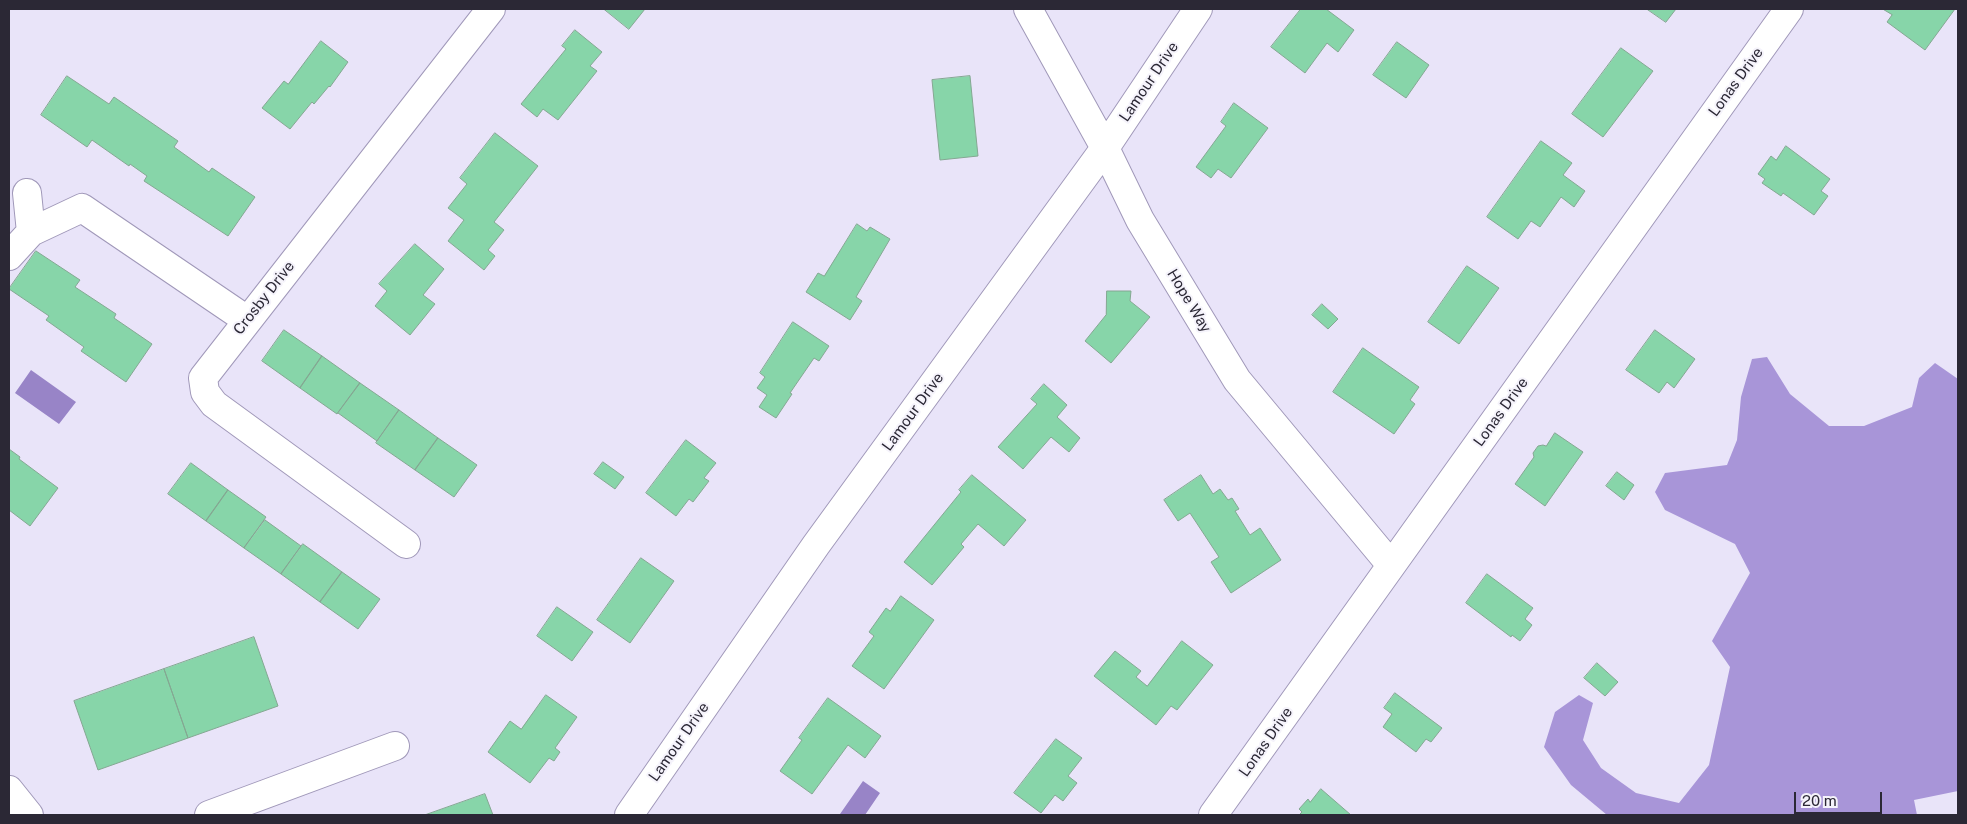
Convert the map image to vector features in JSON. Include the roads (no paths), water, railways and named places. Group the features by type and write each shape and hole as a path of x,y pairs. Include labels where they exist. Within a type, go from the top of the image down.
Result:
{"street":[{"name":"Crosby Drive","path":"406,544 214,404 205,392 203,378 491,9"},
{"name":"Hope Way","path":"1028,9 1105,148 1140,220 1237,380 1391,565"},
{"name":"Lamour Drive","path":"629,815 816,545 1105,148 1198,9"},
{"name":"Lonas Drive","path":"1214,815 1789,9"},
{"path":"27,193 32,232"},
{"path":"9,256 32,232 82,208 247,320"},
{"path":"209,815 395,746"},
{"path":"9,790 29,815"}]}
